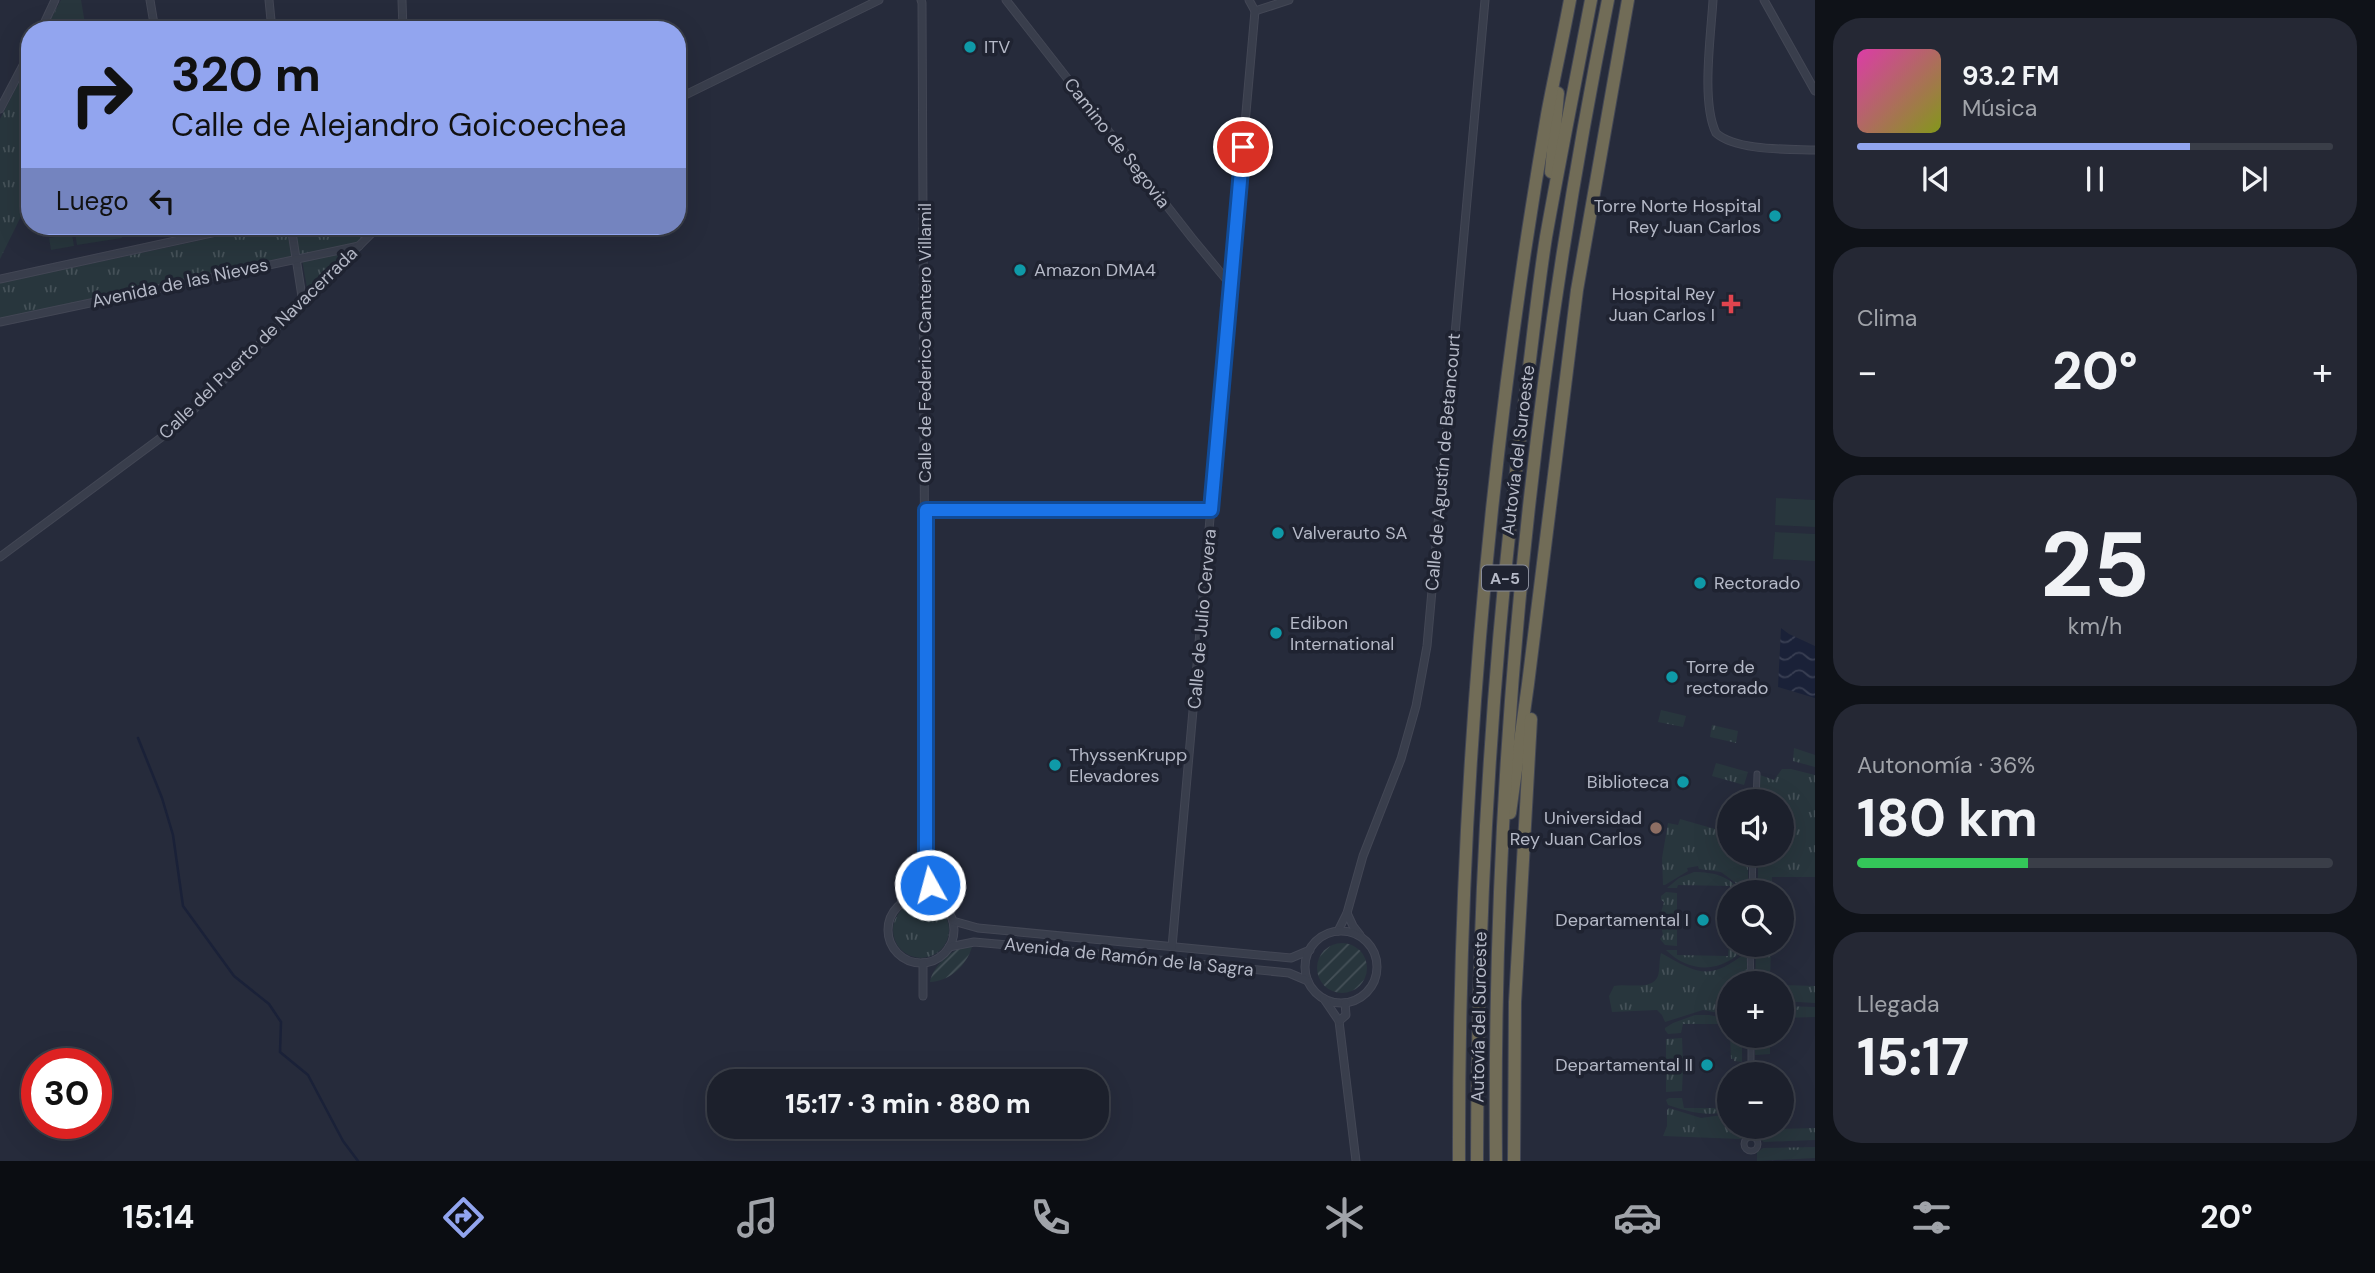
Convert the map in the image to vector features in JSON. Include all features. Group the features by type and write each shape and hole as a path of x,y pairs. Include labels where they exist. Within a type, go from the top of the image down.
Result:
{"highway":[{"path":"1459,1161 1462,934 1472,721 1508,371 1562,0"},
{"path":"1547,113 1570,0"},
{"name":"Autovía del Suroeste","path":"1478,1161 1477,1052 1482,887 1488,778 1512,504 1546,239 1591,0"},
{"name":"Autovía del Suroeste","path":"1496,1161 1495,1016 1504,782 1514,642 1557,289 1583,124 1608,0"},
{"path":"1495,1016 1501,988 1510,813 1577,290 1628,0"},
{"path":"1546,239 1563,37"},
{"path":"1514,1161 1515,1002 1538,600"}],"street":[{"path":"45,21 55,0"},
{"path":"150,0 154,21"},
{"path":"269,0 271,21"},
{"path":"402,0 403,21"},
{"path":"686,95 879,0"},
{"name":"Calle de Federico Cantero Villamil","path":"904,901 917,891 922,882 926,855 926,510 920,0"},
{"name":"Camino de Segovia","path":"1006,0 1230,284"},
{"path":"1249,0 1255,11 1289,0"},
{"name":"Calle de Agustín de Betancourt","path":"1338,931 1348,913 1363,856 1401,758 1416,706 1427,646 1485,0"},
{"path":"1713,0 1708,67 1710,117 1716,134 1728,141 1758,146 1815,150"},
{"path":"1764,0 1815,91"},
{"name":"Calle de Julio Cervera","path":"1172,947 1255,11"},
{"path":"0,109 21,68"},
{"path":"179,235 180,239"},
{"path":"0,279 200,235"},
{"path":"292,235 303,303"},
{"name":"Calle del Puerto de Navacerrada","path":"0,557 178,425 370,235"},
{"name":"Avenida de las Nieves","path":"0,322 361,245"},
{"path":"926,510 1211,510"},
{"path":"1756,789 1757,774"},
{"name":"Calle de Federico Cantero Villamil","path":"926,855 935,900"},
{"path":"914,897 935,900 949,912 953,920 953,939 942,955 923,963 910,961 900,955 892,945 888,933 890,921 895,910 904,901 914,897"},
{"path":"1323,998 1345,1003 1356,1000 1365,993 1376,975 1374,953 1353,926 1348,913"},
{"name":"Avenida de Ramón de la Sagra","path":"953,920 978,928 1291,958 1310,950"},
{"path":"1356,1161 1339,1021 1308,981 1305,965 1310,950 1327,934 1338,931 1360,936"},
{"name":"Avenida de Ramón de la Sagra","path":"949,947 974,942 987,943 1289,973 1308,981"},
{"path":"923,963 923,996"},
{"path":"1339,1021 1346,1015 1345,1003"},
{"path":"1747,1139 1744,1144 1747,1150 1753,1152"},
{"path":"1753,1152 1757,1149 1758,1142 1754,1139"},
{"path":"1753,1152 1754,1161"}],"green space":[{"path":"61,0 81,0 84,21 50,21"},
{"path":"21,78 21,216 0,259 0,119"},
{"path":"72,235 74,246 51,250 49,238"},
{"path":"75,235 122,235 122,238 77,245"},
{"path":"226,235 365,235 308,293 301,254 0,318 0,283"},
{"path":"1776,498 1815,500 1815,527 1775,525"},
{"path":"1775,532 1815,534 1815,561 1773,559"},
{"path":"1661,710 1686,716 1683,727 1658,722"},
{"path":"1712,725 1738,731 1736,743 1710,737"},
{"path":"1794,748 1815,755 1815,767 1793,761"},
{"path":"1716,763 1748,772 1744,785 1712,776"},
{"path":"1782,769 1815,775 1815,877 1772,877 1772,880 1758,880 1758,866 1794,866 1794,789 1759,789 1760,775 1774,780"},
{"path":"1680,819 1717,830 1717,866 1748,866 1748,880 1732,880 1721,872 1699,869 1698,866 1687,868 1688,871 1663,885 1662,858 1668,823 1678,825"},
{"path":"1694,872 1721,876 1728,880 1717,880 1717,886 1678,885 1677,888 1667,888 1679,878"},
{"path":"1666,892 1677,893 1677,917 1660,916 1664,902 1661,896"},
{"path":"921,902 932,904 941,910 947,919 947,941 941,950 932,956 921,958 910,956 901,950 895,941 893,930 895,919 901,910 910,904"},
{"path":"1660,921 1677,921 1677,946 1665,945 1660,939 1663,935"},
{"path":"1342,943 1360,950 1367,968 1360,986 1342,993 1324,986 1317,968 1324,950"},
{"path":"965,946 972,947 961,966 944,979 930,982 931,976 943,960"},
{"path":"1666,950 1677,950 1677,955 1734,957 1718,965 1697,967 1686,964"},
{"path":"1661,953 1705,972 1714,971 1740,957 1748,957 1747,971 1717,971 1717,1013 1703,1010 1665,1022 1657,1010 1612,1012 1609,996 1614,986 1645,985 1655,981 1659,973"},
{"path":"1756,957 1771,957 1770,971 1755,971"},
{"path":"1794,985 1815,986 1815,1003 1794,1002"},
{"path":"1794,1006 1815,1007 1815,1017 1794,1018"},
{"path":"1695,1015 1717,1017 1717,1024 1683,1024 1681,1033 1668,1034 1665,1028"},
{"path":"1682,1038 1683,1063 1666,1063 1666,1039"},
{"path":"1731,1048 1742,1048 1742,1062 1731,1059"},
{"path":"1755,1048 1770,1048 1770,1054 1755,1055"},
{"path":"1666,1067 1683,1068 1682,1091 1666,1092"},
{"path":"1682,1098 1684,1108 1717,1108 1717,1113 1691,1112 1668,1105 1666,1100"},
{"path":"1669,1108 1701,1118 1717,1116 1717,1138 1663,1136 1667,1126"},
{"path":"1794,1128 1815,1128 1815,1140 1764,1142 1760,1139 1794,1139"},
{"path":"1815,1147 1815,1158 1757,1161 1757,1152 1763,1148"}],"water":[{"path":"1781,628 1815,646 1815,698 1778,687"}],"waterway":[{"path":"138,738 162,798 173,835 183,906 234,976 269,1004 281,1022 280,1052 308,1075 343,1141 358,1161"}],"place":[{"name":"ITV","path":"970,47"},
{"name":"Torre Norte Hospital Rey Juan Carlos","path":"1775,216"},
{"name":"Amazon DMA4","path":"1020,270"},
{"name":"Hospital Rey Juan Carlos I","path":"1731,304"},
{"name":"Valverauto SA","path":"1278,533"},
{"name":"Rectorado","path":"1700,583"},
{"name":"Edibon International","path":"1276,633"},
{"name":"Torre de rectorado","path":"1672,677"},
{"name":"ThyssenKrupp Elevadores","path":"1055,765"},
{"name":"Biblioteca","path":"1683,782"},
{"name":"Universidad Rey Juan Carlos","path":"1656,828"},
{"name":"Departamental I","path":"1703,920"},
{"name":"Departamental II","path":"1707,1065"}],"route":[{"path":"930,885 926,855 926,510 1211,510 1243,147"}]}
